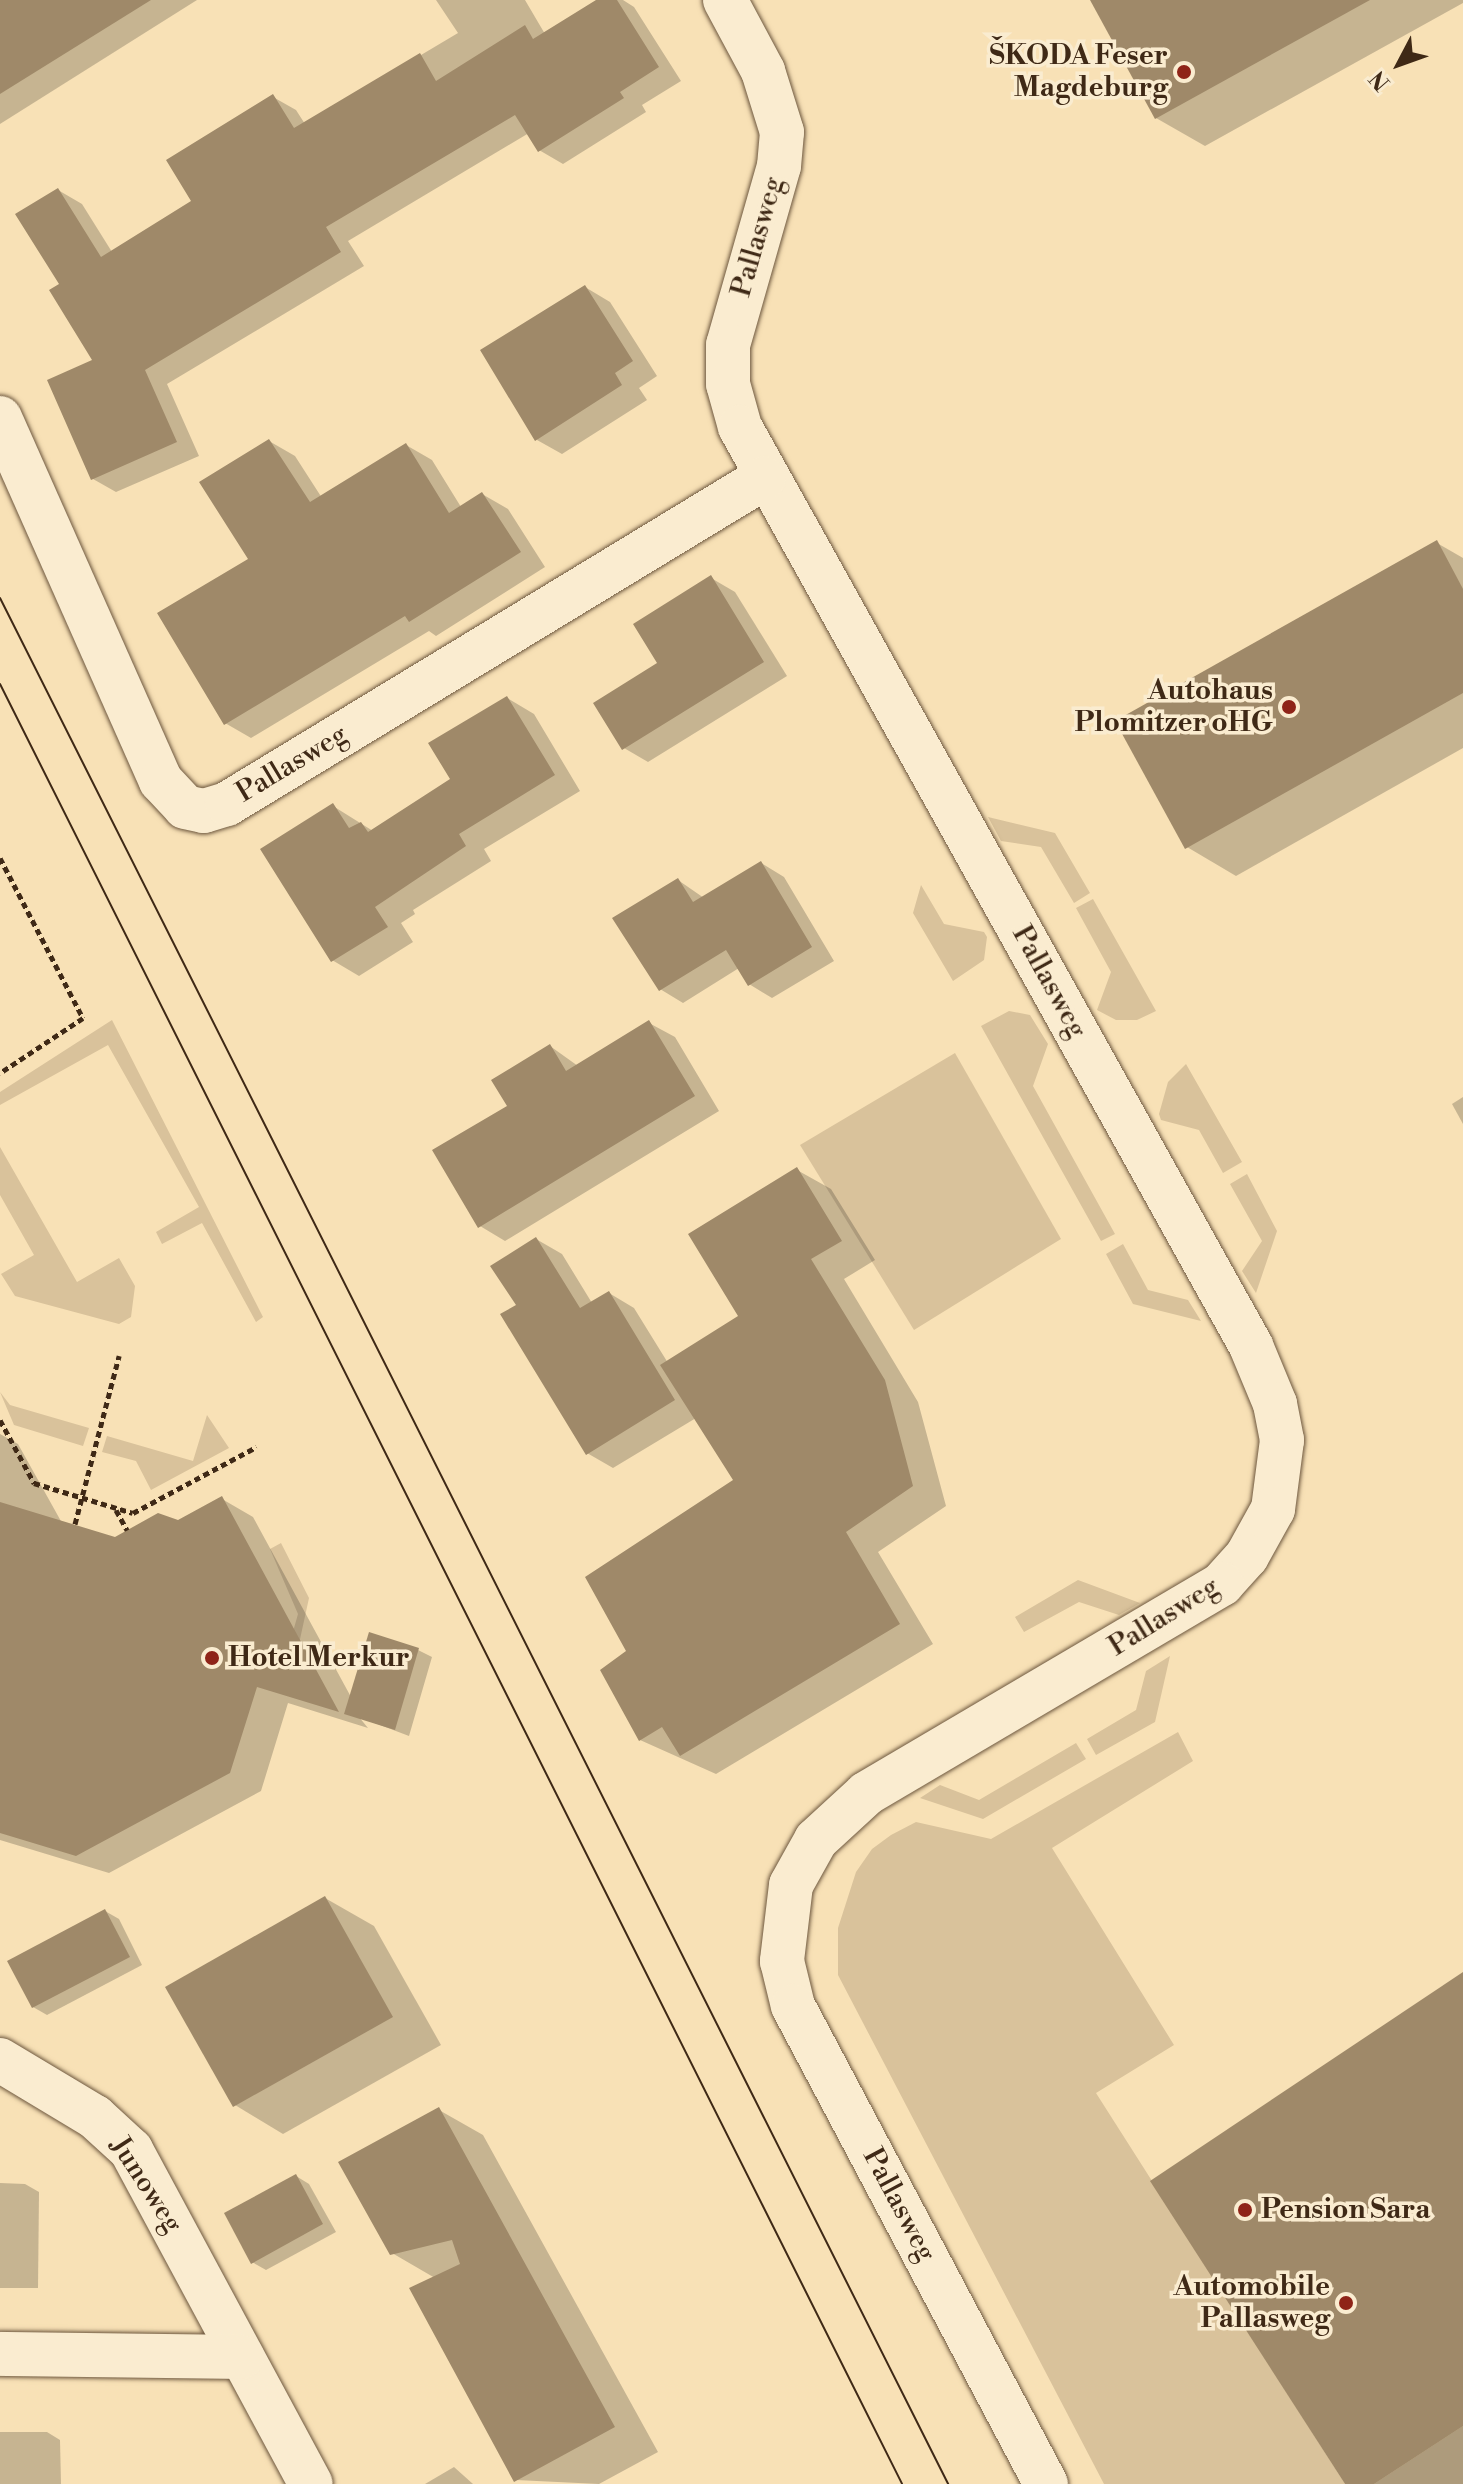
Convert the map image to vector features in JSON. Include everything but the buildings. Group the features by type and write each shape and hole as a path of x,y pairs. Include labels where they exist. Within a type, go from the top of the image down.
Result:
{"street":[{"name":"Pallasweg","path":"725,0 763,71 782,132 779,166 732,324 727,364 732,402 764,478 1251,1346 1281,1431 1282,1469 1273,1509 1255,1545 1222,1584 866,1794 816,1840 791,1885 782,1961 793,2006 1046,2484"},
{"name":"Pallasweg","path":"0,418 161,781 185,807 204,811 227,804 764,478"},
{"name":"Junoweg","path":"0,2060 95,2117 131,2150 311,2484"},
{"path":"0,2354 242,2357"}],"path":[{"path":"0,858 83,1018 0,1073"},
{"path":"75,1524 119,1356"},
{"path":"0,1420 34,1483 133,1513 256,1447"},
{"path":"116,1509 127,1530"}],"shaded area":[{"path":"988,817 1055,833 1090,893 1074,903 1041,847 1001,841"},
{"path":"921,885 944,924 984,932 987,937 984,960 953,981 913,913"},
{"path":"1093,899 1156,1011 1137,1020 1116,1020 1097,1010 1111,972 1076,908"},
{"path":"1009,1011 1030,1015 1048,1044 1033,1086 1115,1234 1101,1241 981,1026"},
{"path":"112,1020 263,1317 256,1322 202,1223 162,1244 156,1232 199,1207 108,1045 0,1105 0,1092"},
{"path":"955,1053 1061,1239 914,1330 800,1145"},
{"path":"1186,1064 1242,1162 1223,1173 1199,1130 1161,1120 1159,1114 1168,1082"},
{"path":"0,1147 77,1282 119,1258 135,1286 131,1317 119,1324 15,1296 1,1274 34,1255 0,1195"},
{"path":"1247,1174 1277,1231 1256,1293 1242,1271 1262,1241 1230,1184"},
{"path":"1123,1244 1148,1290 1188,1300 1201,1321 1133,1304 1106,1254"},
{"path":"0,1392 10,1405 89,1428 83,1446 14,1425"},
{"path":"207,1415 229,1448 151,1490 136,1461 102,1452 107,1436 193,1461"},
{"path":"281,1543 309,1598 290,1685 279,1681 298,1614 270,1549"},
{"path":"1078,1580 1140,1603 1119,1615 1079,1602 1024,1632 1015,1617"},
{"path":"1170,1656 1155,1722 1096,1755 1087,1739 1136,1710 1146,1671"},
{"path":"1178,1732 1193,1761 1052,1848 1174,2045 1096,2093 1345,2484 1104,2484 838,1975 838,1928 856,1872 872,1849 891,1835 916,1822 991,1839"},
{"path":"1076,1743 1086,1759 983,1819 920,1798 940,1785 979,1800"},
{"path":"1463,2426 1463,2484 1374,2484"}],"tram line":[{"path":"0,598 948,2484"},
{"path":"0,684 902,2484"}],"place":[{"name":"ŠKODA Feser Magdeburg","path":"1184,72"},
{"name":"Autohaus Plomitzer oHG","path":"1289,707"},
{"name":"Hotel Merkur","path":"212,1658"},
{"name":"Pension Sara","path":"1245,2210"},
{"name":"Automobile Pallasweg","path":"1346,2303"}]}
